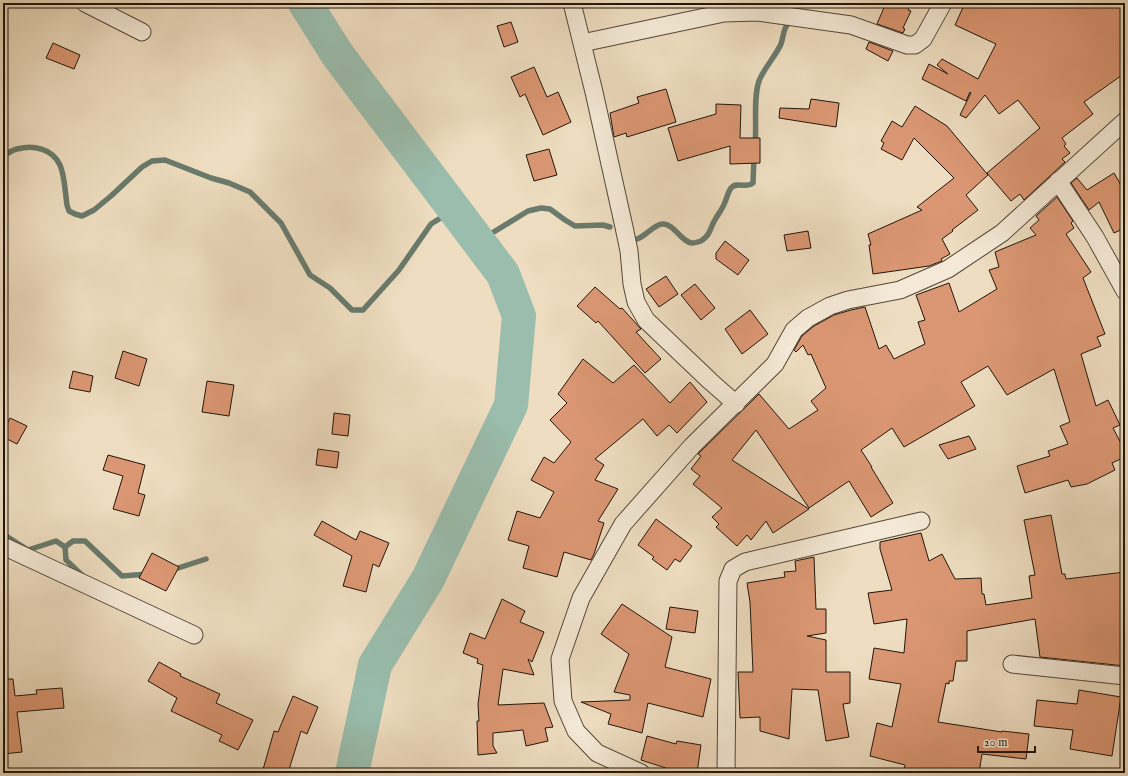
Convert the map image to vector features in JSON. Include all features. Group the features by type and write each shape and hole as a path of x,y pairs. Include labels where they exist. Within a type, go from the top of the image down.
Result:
{"street":[{"path":"85,3 142,32"},
{"path":"572,3 594,92 624,227 636,302 646,320 710,382 736,404"},
{"path":"582,43 724,13 758,12 851,25 907,45 915,45 923,39 943,3"},
{"path":"641,773 597,753 576,731 562,701 560,659 581,598 623,524 692,446 775,364 794,330 808,318 830,306 848,300 909,287 948,269 1002,232 1125,121"},
{"path":"1058,181 1095,237 1125,291"},
{"path":"726,773 728,581 733,569 745,562 921,521"},
{"path":"3,546 194,635"},
{"path":"1012,664 1125,676"}],"building":[{"path":"886,3 912,3 908,10 911,11 903,28 905,29 903,33 877,24"},
{"path":"965,3 1121,3 1125,8 1125,73 1084,102 1093,114 1062,138 1066,144 1064,146 1070,153 1062,159 1065,162 1024,200 1020,194 1011,201 987,173 1040,128 1018,100 999,114 985,95 966,118 960,115 971,93 970,92 966,101 922,79 929,64 948,74 937,65 942,59 978,79 996,44 955,25"},
{"path":"511,22 518,42 504,47 497,26"},
{"path":"869,42 893,51 888,61 866,49"},
{"path":"53,43 80,55 74,69 46,58"},
{"path":"534,67 547,97 558,92 571,122 543,135 525,94 520,97 511,77"},
{"path":"666,89 676,122 627,137 626,133 614,137 610,113 639,103 637,97"},
{"path":"811,99 839,103 836,127 779,118 780,108 809,109"},
{"path":"716,104 741,105 740,138 760,138 760,163 730,164 730,146 678,161 668,128 716,114"},
{"path":"915,106 947,126 988,175 966,195 978,210 942,239 950,254 941,259 942,261 929,266 873,274 869,245 871,245 868,234 922,210 917,207 954,178 914,138 902,160 881,149 884,143 881,141 892,121 902,127"},
{"path":"549,149 557,175 534,181 526,155"},
{"path":"1114,173 1125,192 1125,228 1114,233 1099,202 1089,210 1071,183 1077,178 1087,190"},
{"path":"1057,197 1073,221 1071,223 1074,228 1066,234 1091,272 1083,278 1105,334 1097,337 1101,346 1081,354 1096,406 1108,400 1120,425 1113,428 1125,451 1125,457 1112,463 1115,470 1087,484 1071,487 1068,480 1025,493 1017,466 1050,456 1048,451 1068,444 1060,426 1070,422 1054,369 1007,395 988,366 961,382 975,406 904,447 892,428 861,450 893,503 871,517 849,481 809,508 756,430 732,460 809,509 773,533 766,521 751,540 747,535 737,546 716,527 719,524 712,517 722,508 693,484 700,476 691,469 701,456 698,454 759,394 789,429 818,410 811,401 826,388 811,354 808,355 803,345 796,352 794,350 802,336 814,326 834,315 865,307 879,349 886,345 894,359 925,344 918,322 925,320 916,295 949,283 959,312 997,289 989,270 999,267 995,252 1036,235 1030,228 1039,220 1036,216"},
{"path":"808,231 811,248 787,251 784,235"},
{"path":"725,241 749,260 738,275 716,259 716,253"},
{"path":"666,276 678,294 659,307 646,289"},
{"path":"695,284 715,308 701,320 681,295"},
{"path":"595,287 620,309 622,308 641,329 636,332 661,359 645,373 598,321 596,323 577,306"},
{"path":"750,310 768,334 742,354 725,329"},
{"path":"123,351 147,359 139,386 115,378"},
{"path":"583,359 613,383 634,365 670,403 690,382 707,402 677,433 669,425 657,436 643,419 595,459 604,465 595,480 618,489 598,521 604,523 591,560 564,552 557,577 523,568 529,546 508,540 517,511 540,518 554,492 531,480 544,457 554,463 571,442 550,420 567,403 558,394"},
{"path":"73,371 93,376 90,392 69,388"},
{"path":"207,381 234,385 229,416 202,412"},
{"path":"334,413 350,415 348,436 332,434"},
{"path":"10,418 27,426 17,444 3,437 3,432"},
{"path":"969,436 976,449 948,459 939,445"},
{"path":"318,449 339,452 337,468 316,465"},
{"path":"108,455 145,465 138,493 145,495 139,516 113,509 123,476 103,470"},
{"path":"1051,515 1062,574 1065,574 1066,579 1125,572 1125,666 1040,657 1035,619 967,631 967,661 956,661 953,681 949,681 949,684 946,683 938,722 1002,732 1029,734 1026,759 982,754 979,773 904,773 905,765 870,756 877,723 892,727 901,684 869,679 874,648 904,653 907,619 874,624 868,593 892,590 880,549 880,542 921,533 929,561 942,554 955,579 981,578 982,594 984,594 986,605 1032,598 1029,576 1035,575 1024,520"},
{"path":"656,519 692,546 680,562 675,559 667,570 652,559 654,557 638,545"},
{"path":"322,521 356,540 360,531 389,543 379,567 373,564 366,592 343,586 352,556 314,535"},
{"path":"152,553 179,567 166,591 139,578"},
{"path":"814,557 816,609 826,609 826,633 807,636 826,640 826,672 850,672 850,703 843,704 849,737 826,741 818,690 792,689 789,739 760,731 760,717 740,718 738,672 753,672 750,602 747,583 785,577 784,572 796,571 795,561"},
{"path":"502,599 525,611 520,622 544,632 532,662 528,659 534,675 503,669 498,705 544,703 553,727 545,728 548,741 526,746 523,730 493,733 493,746 497,753 478,755 477,721 479,721 478,704 483,665 477,663 478,659 463,653 470,633 485,639"},
{"path":"622,604 672,637 665,667 711,679 703,717 648,703 642,733 608,724 611,714 581,702 630,700 630,695 614,692 629,654 601,634"},
{"path":"670,607 698,611 695,633 666,629"},
{"path":"159,662 181,674 180,676 220,694 216,703 253,720 238,750 219,741 222,735 171,711 177,698 148,681"},
{"path":"3,679 13,679 15,696 37,694 36,690 62,688 64,708 17,712 22,752 3,754"},
{"path":"1079,690 1121,697 1112,756 1070,749 1073,730 1034,726 1037,700 1077,704"},
{"path":"293,696 318,707 307,734 301,731 288,773 262,773 274,731 278,732"},
{"path":"647,736 676,744 677,741 701,745 697,773 671,773 672,770 641,760"}],"waterway":[{"path":"305,3 337,54 503,274 519,316 511,405 428,579 375,665 352,773"},
{"path":"755,145 756,96 759,81 781,44 785,28 792,20"},
{"path":"3,156 11,151 29,147 47,151 57,159 62,170 69,211 82,216 94,210 142,167 152,161 165,160 250,192 281,223 310,275 330,288 352,310 363,310 399,270 431,224 455,209"},
{"path":"630,241 640,238 658,225 662,224 670,226 688,242 693,243 704,239 709,233 731,188 736,185 750,185 753,183 754,156"},
{"path":"479,241 528,211 541,208 550,209 575,226 603,225 610,227"},
{"path":"3,534 28,550 56,541 65,547"},
{"path":"65,547 73,541 85,541 122,576 148,574"},
{"path":"65,547 66,560 84,577"},
{"path":"172,570 206,559"}]}
